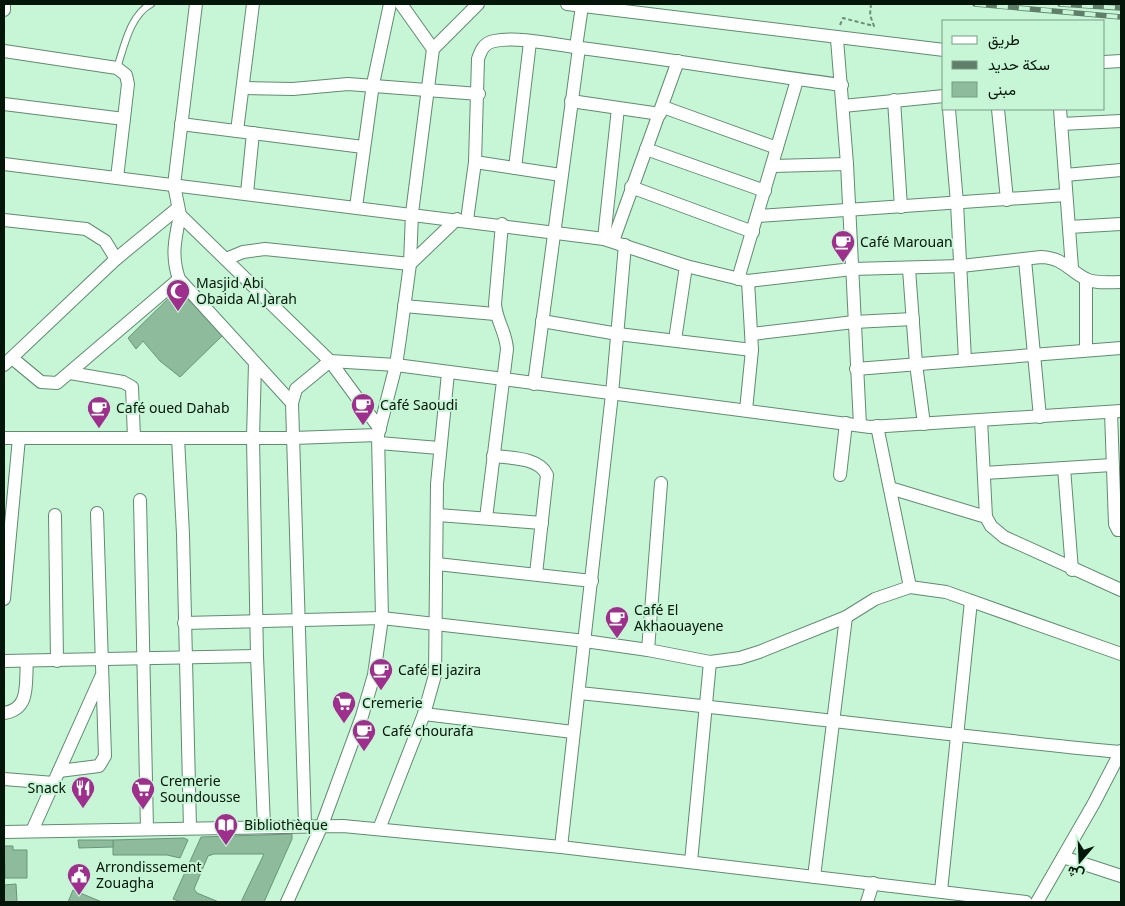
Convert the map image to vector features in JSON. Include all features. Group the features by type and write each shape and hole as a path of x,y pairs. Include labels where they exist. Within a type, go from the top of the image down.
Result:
{"street":[{"path":"4,4 4,10"},
{"path":"196,4 174,185 179,212 173,249 173,263 179,279 292,403"},
{"path":"237,131 253,4"},
{"path":"356,206 373,84 390,4"},
{"path":"401,4 433,49"},
{"path":"287,902 322,825 370,690 377,659 382,618 379,436 396,365 410,264 412,213 433,49 478,4"},
{"path":"567,4 837,39 942,50"},
{"path":"534,384 582,6"},
{"path":"837,39 842,85 860,425"},
{"path":"226,259 243,252 265,249 410,264 462,219 475,162 479,94 478,59 480,50 485,44 502,40 530,42 842,85"},
{"path":"515,168 530,42"},
{"path":"4,51 122,70 127,79 117,178"},
{"path":"614,242 631,187 678,61"},
{"path":"1105,62 1121,61"},
{"path":"746,410 752,334 743,280 753,232 797,80"},
{"path":"243,88 293,89 320,85 373,84 479,94"},
{"path":"843,106 942,96"},
{"path":"894,100 901,207"},
{"path":"571,102 618,108 661,110 777,148"},
{"path":"4,104 124,119"},
{"path":"561,847 618,334 614,242 618,108"},
{"path":"949,110 958,203 965,360"},
{"path":"998,110 1007,200"},
{"path":"1060,110 1072,268"},
{"path":"1061,124 1121,121"},
{"path":"181,124 363,147"},
{"path":"247,193 253,133"},
{"path":"646,149 765,190"},
{"path":"475,162 561,175"},
{"path":"4,164 553,231 614,242 686,266 743,280 852,269 909,269 961,266 1054,257 1086,279 1097,283 1121,282"},
{"path":"773,166 846,164"},
{"path":"1065,175 1121,170"},
{"path":"631,187 753,232"},
{"path":"758,216 1066,195"},
{"path":"179,212 116,259 8,362 41,382 57,383 179,279"},
{"path":"179,212 330,361 379,436"},
{"path":"4,220 86,229 104,241 116,259"},
{"path":"486,518 506,340 495,314 502,224"},
{"path":"1069,227 1121,224"},
{"path":"1025,260 1040,417"},
{"path":"675,340 686,266"},
{"path":"909,269 916,364 924,424"},
{"path":"1086,279 1086,350"},
{"path":"404,306 495,314"},
{"path":"752,334 854,322 913,319"},
{"path":"542,322 618,334 752,350"},
{"path":"856,369 1121,348"},
{"path":"304,825 292,403 296,389 330,361 396,365 860,425 924,424 1116,412 1114,524 1118,530 1121,530"},
{"path":"255,363 253,438 258,622 256,656 264,826"},
{"path":"70,373 116,380 132,387 134,438"},
{"path":"378,829 424,714 435,675 439,448 448,373"},
{"path":"981,420 986,517 991,526 1004,537 1072,570 1121,590"},
{"path":"840,475 846,423"},
{"path":"877,426 910,587"},
{"path":"4,438 293,438 379,436 439,448"},
{"path":"4,599 19,438"},
{"path":"178,438 190,828"},
{"path":"494,456 536,463 545,470 546,482 536,574"},
{"path":"984,473 1064,468 1115,474"},
{"path":"1064,468 1072,570"},
{"path":"648,650 660,483"},
{"path":"890,488 986,517"},
{"path":"140,500 147,829"},
{"path":"4,779 57,777 99,766 105,756 97,513"},
{"path":"438,514 542,523"},
{"path":"55,515 57,661"},
{"path":"437,564 592,581"},
{"path":"184,623 382,618 585,641 648,650 710,662 740,658 846,617 875,599 910,587 946,592 1121,654"},
{"path":"941,891 971,601"},
{"path":"814,876 846,617"},
{"path":"4,661 256,656"},
{"path":"4,713 16,710 23,702 26,661"},
{"path":"691,862 710,662"},
{"path":"32,831 102,674"},
{"path":"579,693 705,705 956,736 1121,752 1094,803 1036,902"},
{"path":"424,714 573,732"},
{"path":"4,832 322,825 561,847 1026,902"},
{"path":"1063,857 1121,876"},
{"path":"867,902 873,883"}],"lane":[{"path":"117,68 128,36 138,16 144,8 151,4"}],"path":[{"path":"842,18 874,26 870,15 871,4"}],"building":[{"name":"Masjid Abi Obaida Al Jarah","path":"178,289 223,335 180,377 160,361 143,341 136,349 128,338"},
{"path":"292,834 292,839 264,902 241,902 264,854 214,854 208,856 194,889 197,893 219,902 181,902 173,899 201,837"},
{"path":"184,838 188,840 180,858 167,855 113,855 113,840"},
{"path":"78,840 113,840 113,847 79,848"},
{"path":"4,846 13,846 13,850 27,850 27,878 5,878"},
{"path":"16,884 17,902 4,902 4,885"},
{"name":"Arrondissement Zouagha","path":"73,890 102,902 68,902"}],"railway":[{"path":"975,4 1121,17"},
{"path":"1060,4 1121,8"}],"place":[{"name":"Café Marouan","path":"843,263"},
{"name":"Masjid Abi Obaida Al Jarah","path":"178,312"},
{"name":"Café Saoudi","path":"363,426"},
{"name":"Café oued Dahab","path":"99,429"},
{"name":"Café El Akhaouayene","path":"617,639"},
{"name":"Café El jazira","path":"381,691"},
{"name":"Cremerie","path":"344,724"},
{"name":"Café chourafa","path":"364,752"},
{"name":"Snack","path":"83,809"},
{"name":"Cremerie Soundousse","path":"143,810"},
{"name":"Bibliothèque","path":"226,846"},
{"name":"Arrondissement Zouagha","path":"79,896"}]}
